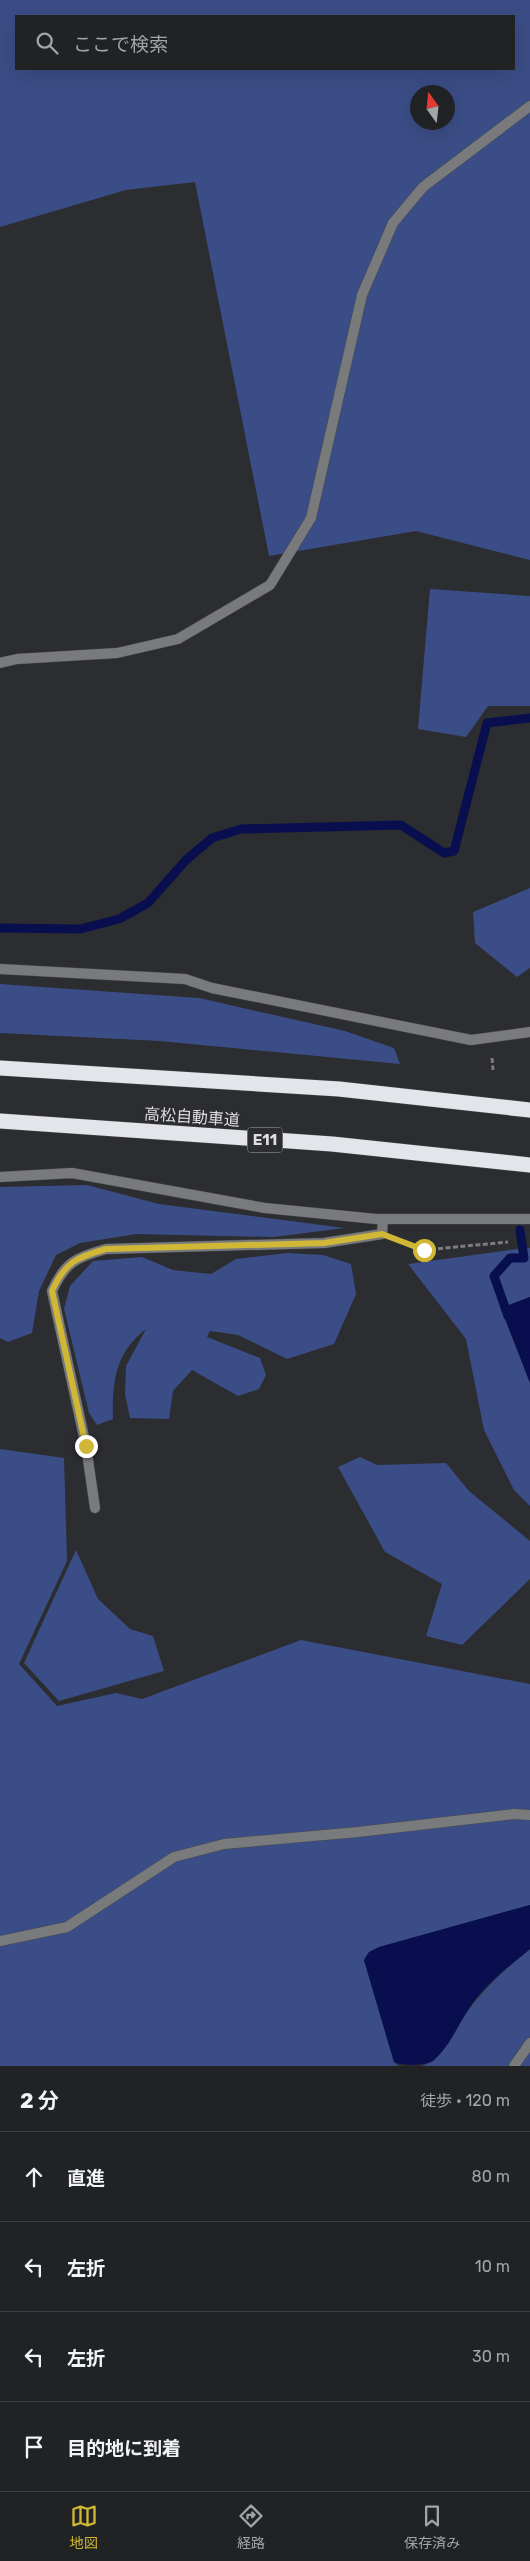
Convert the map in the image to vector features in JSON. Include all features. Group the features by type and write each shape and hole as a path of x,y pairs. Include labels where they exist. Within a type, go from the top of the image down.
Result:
{"highway":[{"path":"0,1068 339,1089 530,1110"},
{"name":"高松自動車道","path":"0,1121 332,1144 530,1166"}],"street":[{"path":"0,663 17,659 117,653 178,639 270,585 311,518 362,295 393,223 423,187 530,106"},
{"path":"0,969 185,979 231,992 470,1040 530,1032"},
{"path":"0,1177 72,1173 265,1208 383,1219 530,1219"},
{"path":"95,1508 86,1446 52,1291 60,1273 79,1257 106,1249 324,1243 382,1234 383,1219"},
{"path":"0,1941 67,1927 174,1857 224,1844 358,1832 514,1814 530,1815"},
{"path":"514,2066 530,2043"}],"path":[{"path":"382,1234 424,1250 508,1242 508,1236"}],"shaded area":[{"path":"0,0 530,0 530,560 416,531 269,556 195,182 126,190 0,227"},
{"path":"430,589 530,596 530,706 488,706 466,737 418,729"},
{"path":"530,888 530,968 517,977 475,943 473,912"},
{"path":"0,984 199,998 345,1031 394,1048 400,1064 160,1041 0,1033"},
{"path":"87,1185 159,1204 345,1228 273,1237 136,1234 80,1243 56,1255 39,1291 32,1333 8,1342 0,1338 0,1187"},
{"path":"530,1248 530,1297 501,1309 530,1383 530,1506 514,1490 484,1430 466,1339 408,1264"},
{"path":"287,1253 323,1255 351,1264 356,1294 334,1344 287,1359 238,1335 210,1331 207,1337 260,1358 266,1375 259,1389 238,1396 192,1370 173,1391 169,1419 130,1418 125,1394 126,1366 146,1329 128,1348 117,1369 113,1393 113,1419 97,1425 89,1413 64,1309 70,1286 93,1261 142,1257 173,1270 211,1274 236,1259"},
{"path":"530,1297 530,1383 501,1308"},
{"path":"0,1449 64,1458 67,1561 19,1664 57,1706 116,1693 142,1699 301,1640 530,1684 530,1905 380,1947 369,1952 364,1960 394,2062 399,2066 0,2066"},
{"path":"360,1457 377,1465 446,1463 469,1491 530,1541 530,1579 462,1645 426,1636 442,1584 385,1552 338,1467"},
{"path":"76,1550 98,1599 130,1629 153,1636 164,1671 59,1701 24,1663"},
{"path":"530,1905 530,1949 496,1977 474,2001 439,2055 433,2061 419,2065 394,2062 364,1960 369,1952 379,1947"},
{"path":"530,1949 530,2066 422,2066 438,2056 444,2049 464,2016 483,1992"}],"waterway":[{"path":"0,928 80,929 119,919 148,903 186,860 212,838 241,829 401,825 444,853 454,851 487,723 530,718"},
{"path":"508,1316 494,1276 510,1258 524,1258 520,1230"}],"route":[{"path":"86,1446 52,1291 60,1273 79,1257 106,1249 324,1243 382,1234 424,1250"}]}
